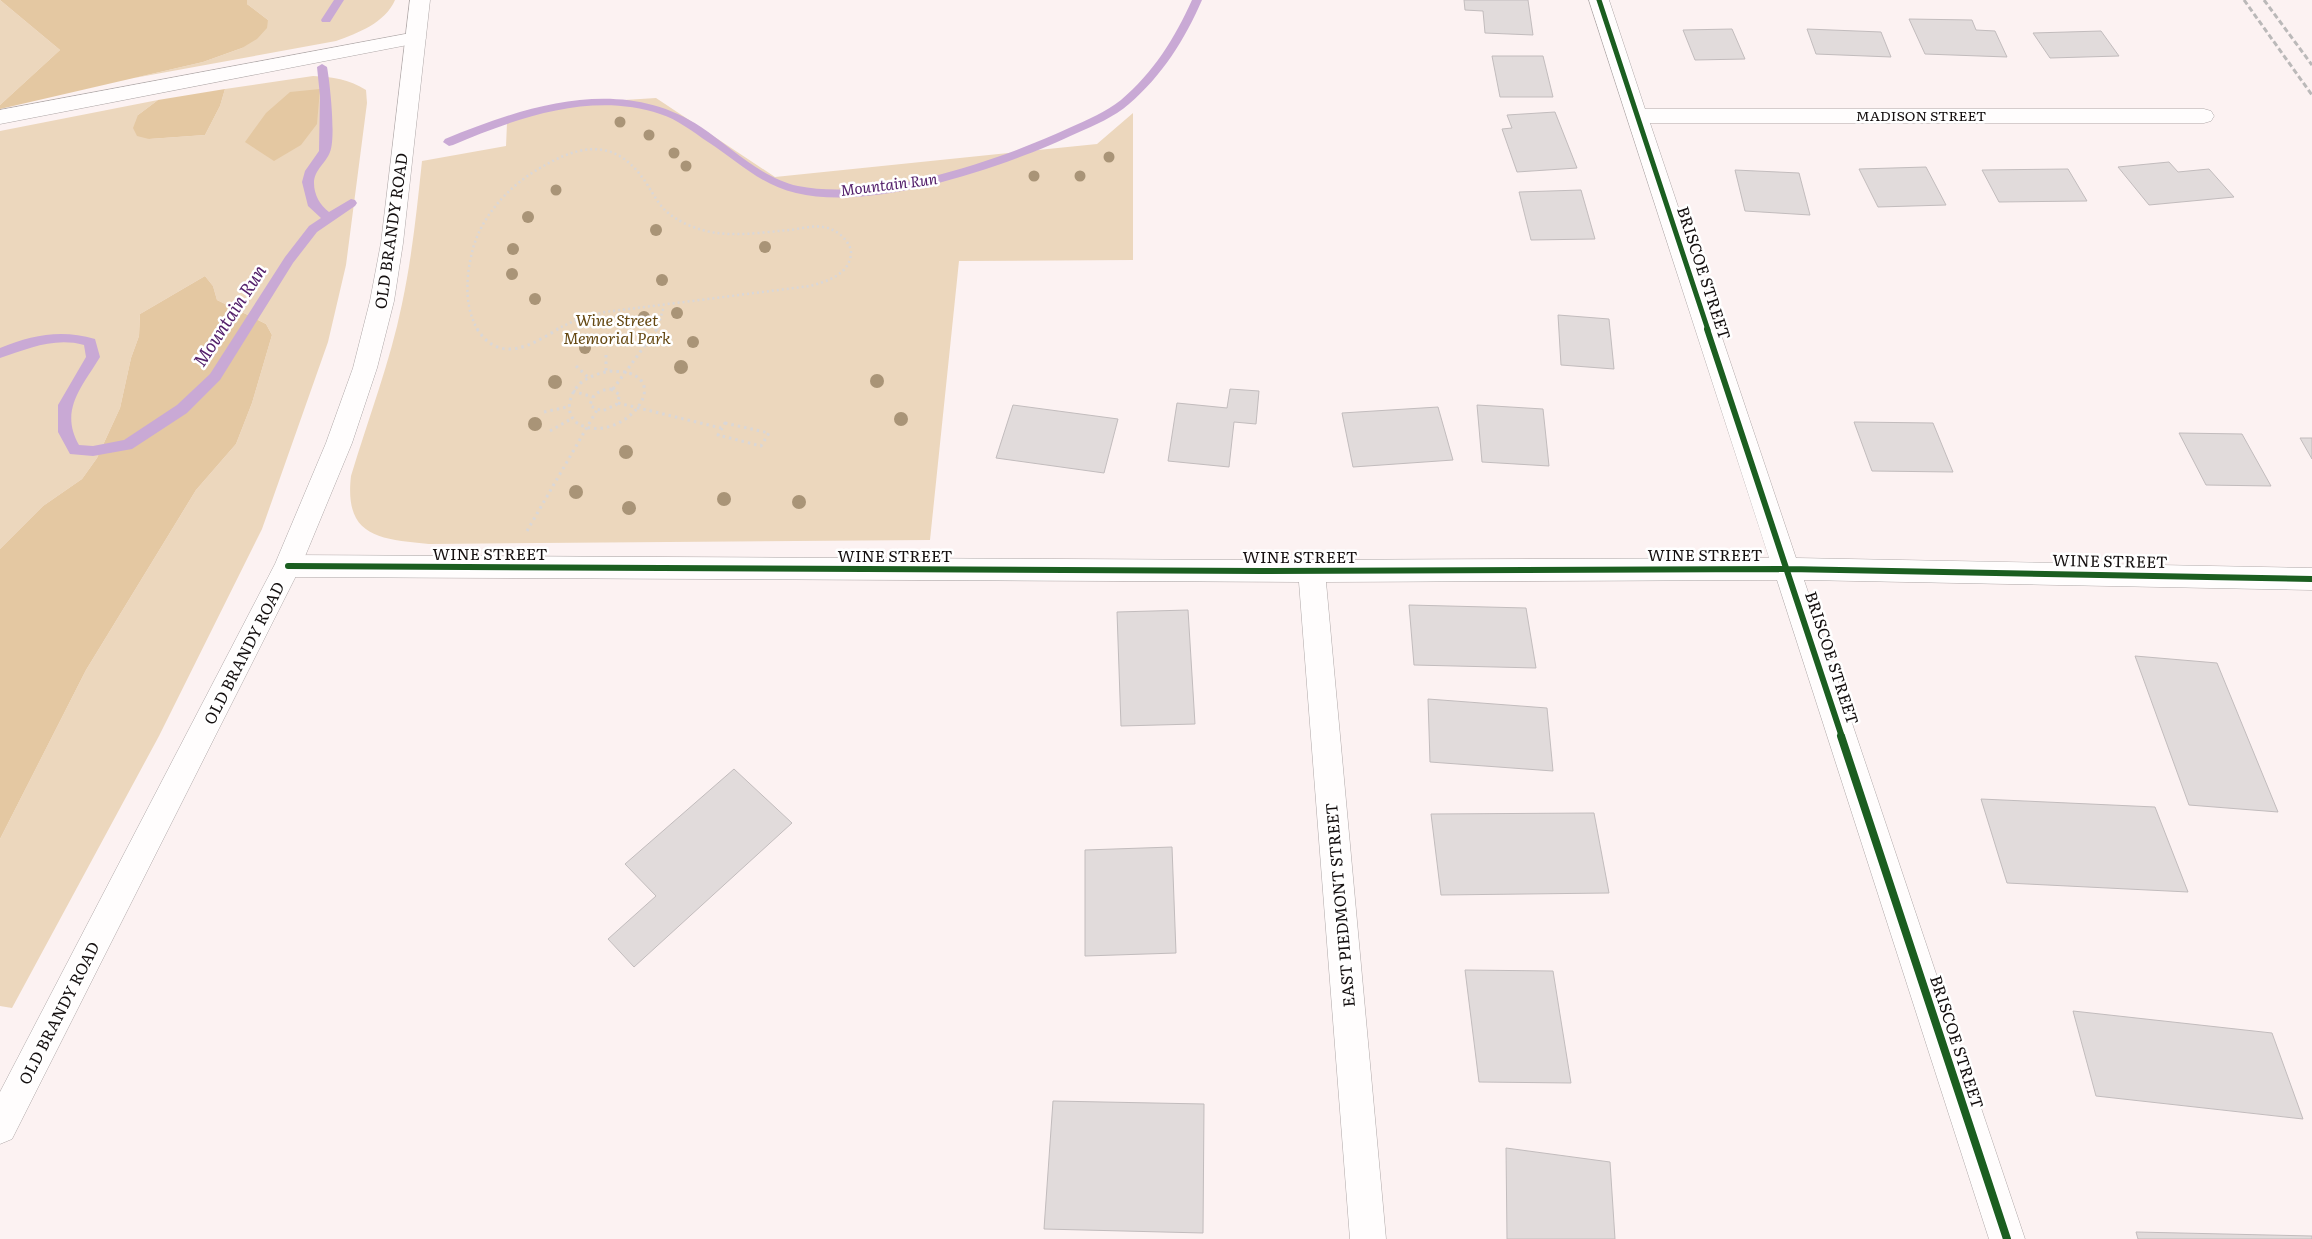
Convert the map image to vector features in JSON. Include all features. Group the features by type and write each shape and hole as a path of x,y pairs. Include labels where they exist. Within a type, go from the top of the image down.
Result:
{"street":[{"name":"OLD BRANDY ROAD","path":"0,1127 288,566 339,443 365,368 382,301 392,243 420,0"},
{"name":"BRISCOE STREET","path":"1599,0 1788,569 2007,1239"},
{"path":"0,117 416,38"},
{"name":"MADISON STREET","path":"1638,116 2204,116"},
{"name":"WINE STREET","path":"288,566 1312,571 1788,569 2312,579"},
{"name":"EAST PIEDMONT STREET","path":"1312,571 1368,1239"}],"path":[{"path":"594,148 606,150 629,161 640,172 667,212 693,226 715,232 735,233 822,227 839,233 851,248 851,259 845,270 834,278 821,283 786,290 664,306 615,310 584,317 566,324 523,348 512,350 500,348 481,335 470,314 467,294 469,264 483,223 509,193 556,158 580,149 594,148"},
{"path":"613,389 656,333 664,306"},
{"path":"606,355 606,372"},
{"path":"576,366 589,378"},
{"path":"606,372 626,372 638,378 645,387 645,399 640,408 629,419 614,426 601,429 586,427 572,419 567,407 573,391 589,378 606,372"},
{"path":"618,403 620,395 613,389 602,390 593,397 590,406 597,410 606,410 618,403 721,428"},
{"path":"573,391 593,397"},
{"path":"544,412 567,407"},
{"path":"523,538 597,410"},
{"path":"550,431 572,419"},
{"path":"726,423 769,433 761,446 718,435 721,428 726,423"}],"green space":[{"path":"0,0 60,50 0,105"},
{"path":"247,0 395,0 385,15 378,21 362,31 336,41 134,78 203,62 242,48 268,20 247,4"},
{"path":"313,76 340,79 359,86 366,90 367,103 346,265 328,342 262,529 159,736 12,1008 0,1006 0,839 86,670 196,490 236,444 252,403 272,335 266,324 217,300 213,286 205,276 140,314 139,336 131,358 120,408 97,458 82,479 43,506 0,549 0,131 158,100 138,115 149,139 205,135 220,106 225,89"},
{"name":"Wine Street Memorial Park","path":"656,98 775,177 1097,144 1133,113 1133,260 959,261 930,540 429,544 395,540 381,536 369,531 359,523 353,512 350,496 351,476 397,326 406,286 422,161 506,146 507,123 561,104"}],"shaded area":[{"path":"0,0 247,0 247,4 268,20 267,28 257,39 242,48 203,62 0,109 0,105 60,50"},
{"path":"225,89 220,106 205,135 149,139 137,136 133,128 138,115 158,100"},
{"path":"320,89 317,124 301,145 274,161 245,142 266,113 290,92"},
{"path":"205,276 213,286 217,300 266,324 272,335 252,403 236,444 196,490 86,670 0,839 0,549 43,506 82,479 97,458 120,408 131,358 139,336 140,314"}],"building":[{"path":"1464,0 1528,0 1533,35 1485,33 1483,11 1465,10"},
{"path":"1909,19 1972,20 1976,30 1995,31 2007,57 1925,54"},
{"path":"1732,29 1745,59 1695,60 1683,30"},
{"path":"1807,29 1881,32 1891,57 1816,54"},
{"path":"2101,31 2119,56 2050,58 2033,33"},
{"path":"1492,56 1543,56 1553,97 1500,97"},
{"path":"1555,112 1577,168 1517,172 1502,129 1512,128 1507,115"},
{"path":"2169,162 2178,172 2209,169 2234,197 2149,205 2118,167"},
{"path":"1926,167 1946,205 1878,207 1859,169"},
{"path":"2068,169 2087,201 1999,202 1982,170"},
{"path":"1735,170 1799,173 1810,215 1745,211"},
{"path":"1581,190 1595,239 1531,240 1519,192"},
{"path":"1558,315 1609,319 1614,369 1561,365"},
{"path":"1230,389 1259,391 1256,424 1234,422 1229,467 1168,461 1177,403 1227,408"},
{"path":"1013,405 1118,419 1104,473 996,458"},
{"path":"1477,405 1543,409 1549,466 1482,462"},
{"path":"1438,407 1453,460 1353,467 1342,413"},
{"path":"1854,422 1933,423 1953,472 1872,471"},
{"path":"2179,433 2242,434 2271,486 2206,485"},
{"path":"2300,438 2312,438 2312,459"},
{"path":"1409,605 1526,608 1536,668 1414,665"},
{"path":"1188,610 1195,724 1121,726 1117,612"},
{"path":"2135,656 2217,663 2278,812 2189,805"},
{"path":"1428,699 1547,708 1553,771 1430,762"},
{"path":"734,769 792,823 634,967 608,939 656,896 625,864"},
{"path":"1981,799 2155,807 2188,892 2007,883"},
{"path":"1594,813 1609,893 1441,895 1431,814"},
{"path":"1172,847 1176,953 1085,956 1085,850"},
{"path":"1465,970 1553,971 1571,1083 1479,1082"},
{"path":"2073,1011 2272,1033 2303,1119 2096,1096"},
{"path":"1053,1101 1204,1104 1203,1233 1044,1229"},
{"path":"1506,1148 1610,1162 1615,1239 1507,1239"},
{"path":"2136,1232 2312,1236 2312,1239 2138,1239"}],"waterway":[{"path":"326,20 339,0"},
{"name":"Mountain Run","path":"449,142 500,122 555,107 584,103 612,102 639,104 664,111 683,120 762,175 784,186 820,193 844,193 917,183 961,173 1003,160 1090,123 1117,108 1148,80 1167,56 1183,30 1197,0"},
{"path":"322,67 326,96 325,151 311,171 308,182 314,206 328,217"},
{"name":"Mountain Run","path":"0,353 33,341 56,337 67,337 90,342 93,357 65,405 65,432 75,450 93,451 127,445 182,409 215,377 289,260 313,229 351,203"}],"railway":[{"path":"2244,0 2312,95"},
{"path":"2264,0 2312,65"}],"cycle path":[{"path":"1599,0 2007,1239"},
{"path":"288,566 1260,571 1788,569 2312,579"}]}
